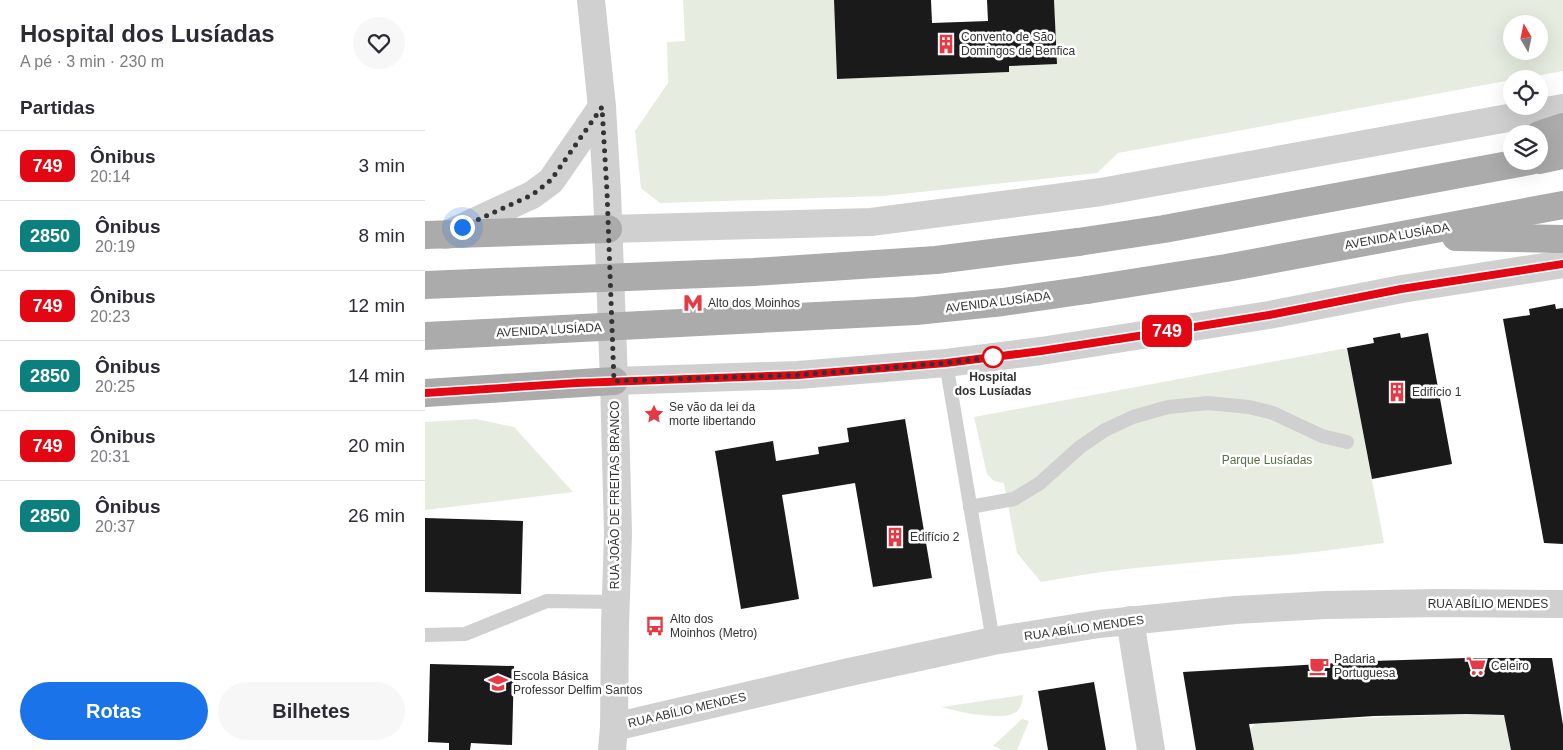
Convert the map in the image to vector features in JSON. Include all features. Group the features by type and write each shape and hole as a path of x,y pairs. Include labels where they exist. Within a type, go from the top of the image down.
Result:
{"main road":[{"path":"1548,132 1563,126"},
{"path":"1382,189 1503,148"},
{"path":"1548,158 1563,155"},
{"path":"425,285 783,270 936,260 1164,229 1503,166"},
{"name":"AVENIDA LUSÍADA","path":"425,336 917,311 1003,302 1217,269 1563,206"},
{"path":"435,235 608,229"},
{"path":"1402,235 1563,239"},
{"path":"425,393 614,381"}],"street":[{"name":"RUA JOÃO DE FREITAS BRANCO","path":"591,0 602,107 614,381 618,533 613,739"},
{"path":"435,235 532,195 551,180 602,107"},
{"path":"608,229 871,222 1101,192 1563,108"},
{"path":"614,381 798,375 946,363 1151,334 1269,315 1401,289 1563,264"},
{"name":"RUA ABÍLIO MENDES","path":"613,739 836,675 993,641 1130,620 1235,610 1326,606 1439,603 1563,604"},
{"path":"1130,620 1151,750"}],"lane":[{"path":"946,363 993,641"},
{"path":"970,507 1015,499 1040,483 1093,438 1133,417 1168,407 1208,403 1249,407 1273,413 1321,436 1347,442"},
{"path":"425,635 465,634 547,600 616,602"}],"green space":[{"path":"683,0 834,0 837,79 1009,72 1009,66 1057,64 1054,0 1563,0 1563,71 1548,74 1548,70 1503,70 1503,81 1118,153 1097,173 883,196 660,203 641,188 635,131 668,83 667,42 685,41"},
{"name":"Parque Lusíadas","path":"1347,348 1384,543 1286,555 1132,568 1041,582 1017,553 1004,483 994,481 987,474 974,417"},
{"path":"476,419 514,427 573,492 425,510 425,422"},
{"path":"1023,695 1019,709 1005,716 977,715 942,707"},
{"path":"1466,714 1504,715 1511,750 1254,750 1250,729 1256,723 1281,721"},
{"path":"1022,719 1029,721 1017,750 1003,750 993,746"}],"building":[{"name":"Convento de São Domingos de Benfica","path":"834,0 931,0 932,23 988,21 987,0 1054,0 1057,64 1009,66 1009,72 837,79"},
{"path":"1555,304 1556,309 1563,308 1563,544 1544,543 1503,319 1530,315 1529,309"},
{"path":"1400,333 1401,338 1428,333 1452,464 1372,479 1347,348 1374,343 1373,338"},
{"name":"Edifício 2","path":"905,419 932,578 873,587 855,483 782,495 799,599 741,609 715,451 773,441 776,461 819,454 818,447 849,442 847,428"},
{"path":"425,518 523,521 521,594 425,592"},
{"path":"1552,658 1563,725 1563,750 1511,750 1504,715 1466,714 1374,716 1249,724 1254,750 1196,750 1183,672 1372,661"},
{"path":"430,664 514,666 512,745 471,743 470,750 449,750 449,743 428,742"},
{"path":"1094,682 1106,750 1048,750 1038,691"}],"bus line":[{"name":"749","path":"425,393 577,383 798,375 946,363 1151,334 1269,315 1401,289 1563,264"}],"place":[{"name":"Convento de São Domingos de Benfica","path":"946,44"},
{"name":"Alto dos Moinhos","path":"693,303"},
{"name":"Hospital dos Lusíadas","path":"993,357"},
{"name":"Edifício 1","path":"1397,392"},
{"name":"Se vão da lei da morte libertando","path":"654,414"},
{"name":"Edifício 2","path":"895,537"},
{"name":"Alto dos Moinhos (Metro)","path":"655,626"},
{"name":"Padaria Portuguesa","path":"1319,666"},
{"name":"Celeiro","path":"1476,666"},
{"name":"Escola Básica Professor Delfim Santos","path":"498,683"}],"route":[{"path":"462,227 532,195 551,180 602,107 614,381 798,375 946,363 993,357"}]}
